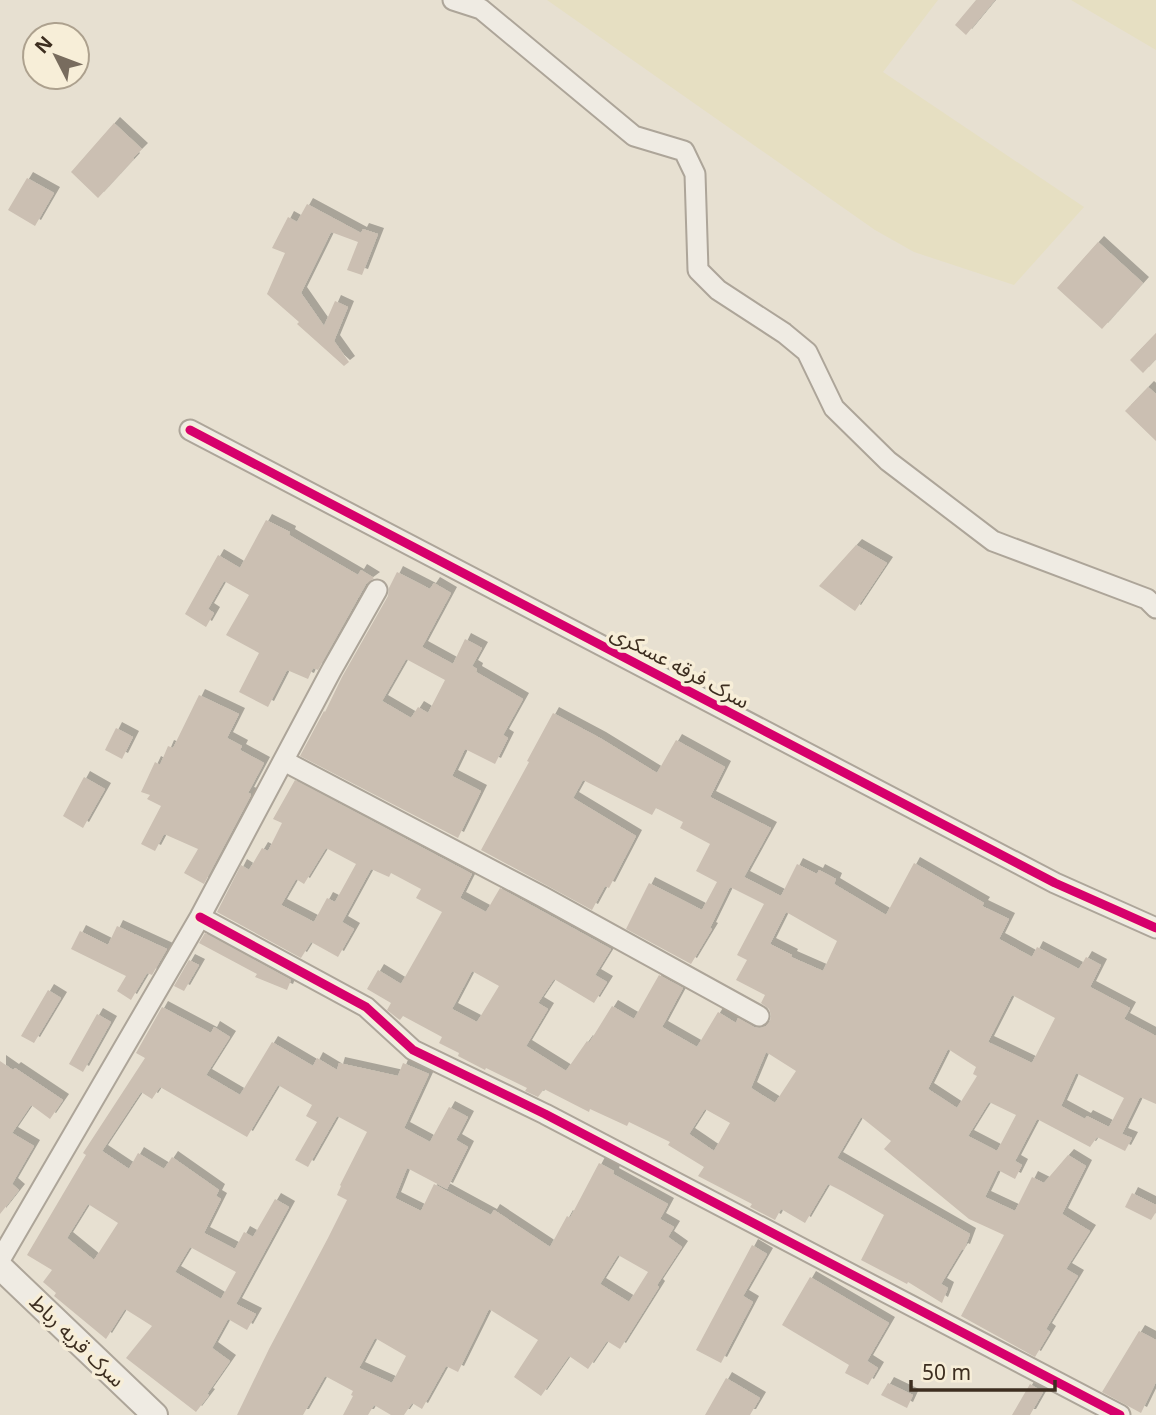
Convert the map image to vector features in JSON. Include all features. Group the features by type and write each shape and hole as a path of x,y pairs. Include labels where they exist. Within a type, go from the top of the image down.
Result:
{"street":[{"path":"453,0 481,9 634,136 684,151 695,174 698,270 718,290 784,332 807,352 834,408 888,461 993,541 1147,599 1156,608"},
{"name":"سرک فرقه عسکری","path":"190,430 1055,883 1156,928"},
{"path":"0,1260 200,917 377,590"},
{"path":"284,761 543,897 759,1017"},
{"path":"200,917 366,1007 413,1050 545,1114 1120,1415"},
{"name":"سرک قریه رباط","path":"0,1267 155,1415"}],"shaded area":[{"path":"547,0 938,0 883,72 1084,207 1014,285 914,252 875,230"},
{"path":"1071,0 1156,0 1156,50"}],"building":[{"path":"976,0 995,0 966,35 955,25"},
{"path":"114,123 142,149 98,198 71,172"},
{"path":"27,178 54,193 35,226 8,210"},
{"path":"307,204 361,233 363,229 378,234 362,275 347,270 358,242 331,232 301,293 324,326 335,301 348,307 334,341 349,362 344,366 267,294 285,253 272,248 288,217 297,222"},
{"path":"1098,242 1143,283 1102,329 1057,288"},
{"path":"1156,333 1156,359 1143,373 1130,360"},
{"path":"1148,387 1156,394 1156,441 1125,411"},
{"path":"266,520 358,575 361,570 374,578 366,584 318,670 313,668 308,679 287,670 268,707 239,692 259,653 226,635 249,595 224,581 208,609 214,613 206,627 185,614 218,555 240,568"},
{"path":"856,545 887,563 855,611 819,586"},
{"path":"397,572 430,589 434,583 451,593 422,647 453,664 465,639 482,648 472,666 477,669 476,672 523,699 503,735 508,738 495,764 465,749 452,776 481,791 458,838 300,756 388,596","holes":["406,659 445,680 428,713 418,707 411,718 382,701"]},
{"path":"199,695 239,714 227,738 242,746 240,750 264,763 248,793 251,794 250,797 204,884 184,873 198,849 164,834 155,851 141,844 161,806 147,799 150,795 141,792 155,762 160,765 168,746 173,748"},
{"path":"553,713 657,773 676,740 725,767 710,797 771,828 744,877 781,896 797,864 817,874 819,870 836,879 834,884 886,915 914,863 984,903 982,906 1009,919 999,939 1032,957 1037,947 1079,969 1086,957 1101,965 1090,987 1130,1008 1124,1019 1156,1036 1156,1104 1140,1097 1122,1134 1132,1138 1125,1151 1097,1137 1090,1147 1037,1119 1015,1161 1022,1165 1015,1179 998,1170 985,1197 1015,1211 1032,1177 1044,1183 1068,1155 1086,1166 1062,1214 1090,1231 1066,1269 1078,1276 1046,1329 1050,1332 1035,1357 961,1316 1004,1235 969,1219 884,1149 891,1141 861,1117 837,1158 970,1234 964,1250 962,1249 941,1284 948,1288 942,1303 908,1282 907,1284 861,1260 884,1215 844,1192 828,1184 805,1223 781,1209 775,1220 750,1207 752,1204 698,1176 704,1167 668,1145 670,1142 629,1122 627,1126 590,1109 589,1112 544,1089 538,1097 525,1091 527,1088 458,1056 459,1053 439,1043 442,1037 403,1016 400,1020 397,1018 387,1010 391,1003 367,989 378,970 401,984 442,912 416,898 421,889 391,873 389,877 371,869 342,922 354,929 338,957 311,942 301,958 217,912 241,865 249,870 262,848 268,851 282,823 273,819 295,780 472,874 460,898 486,912 500,888 611,949 595,975 607,982 594,1003 554,979 538,1003 548,1009 526,1046 566,1071 587,1041 589,1043 612,1006 634,1019 659,975 683,988 662,1027 697,1047 718,1012 736,1023 738,1018 754,1027 766,1026 771,1015 769,1009 761,1003 765,995 736,980 747,960 737,955 764,904 730,887 710,928 712,929 691,964 626,929 649,883 702,910 717,882 696,871 710,844 680,828 683,822 656,808 652,815 583,780 573,798 636,836 609,888 605,886 592,910 481,850 529,762 527,761","holes":["326,848 356,864 335,902 327,898 314,922 281,905 296,879 304,884","786,912 837,941 823,971 791,957 792,955 770,944","472,971 499,986 477,1022 452,1009","1012,995 1055,1018 1032,1063 988,1042","948,1049 976,1067 973,1074 977,1076 957,1108 928,1089","766,1052 796,1071 775,1103 751,1088","1076,1073 1124,1098 1109,1127 1087,1116 1085,1119 1061,1106","989,1102 1016,1115 997,1151 968,1136","705,1109 730,1123 714,1151 689,1134"]},
{"path":"116,728 133,737 122,759 105,750"},
{"path":"84,777 105,789 83,828 63,816"},
{"path":"117,926 167,949 152,975 147,973 131,1000 117,991 126,976 71,949 80,931 108,945"},
{"path":"205,933 291,980 287,990 255,977 257,974 199,943"},
{"path":"189,960 199,965 184,991 174,986"},
{"path":"48,990 61,998 34,1043 21,1036"},
{"path":"162,1007 211,1033 214,1027 230,1037 206,1075 240,1095 272,1042 313,1066 317,1058 337,1070 339,1063 398,1076 403,1063 429,1074 404,1128 430,1142 449,1107 468,1117 456,1140 468,1147 447,1189 407,1168 395,1198 421,1211 434,1184 491,1215 494,1210 550,1247 567,1216 570,1218 599,1163 614,1171 613,1174 668,1204 660,1219 674,1227 668,1237 682,1247 620,1349 607,1341 588,1369 569,1356 541,1396 514,1377 538,1340 489,1309 458,1372 446,1366 422,1409 412,1403 404,1415 391,1415 374,1405 368,1415 343,1415 353,1391 325,1376 303,1415 237,1415 347,1200 337,1195 367,1132 337,1116 308,1167 295,1160 317,1122 306,1116 312,1105 278,1085 247,1137 160,1087 152,1099 141,1092 102,1151 129,1169 138,1153 164,1169 172,1157 219,1190 216,1196 221,1199 204,1233 235,1249 244,1232 253,1237 275,1199 289,1207 236,1304 256,1314 247,1330 228,1319 212,1348 230,1361 196,1412 126,1358 152,1326 125,1309 106,1339 54,1296 56,1293 43,1282 52,1270 27,1255 86,1155 83,1153 145,1058 136,1053","holes":["88,1204 118,1223 94,1260 67,1238","190,1247 236,1272 221,1299 175,1272","618,1255 648,1272 629,1302 600,1284","375,1338 406,1356 392,1383 359,1368"]},
{"path":"97,1014 111,1022 83,1072 69,1064"},
{"path":"0,1061 63,1100 50,1119 31,1105 12,1133 34,1146 12,1184 19,1190 0,1214"},
{"path":"1132,1193 1156,1205 1156,1212 1151,1220 1125,1207"},
{"path":"752,1245 767,1254 743,1296 753,1302 721,1363 696,1350"},
{"path":"810,1277 889,1323 867,1361 878,1368 868,1385 845,1373 849,1365 782,1325"},
{"path":"1139,1331 1156,1340 1156,1382 1141,1413 1102,1392"},
{"path":"726,1378 760,1398 750,1415 705,1415"},
{"path":"888,1383 913,1395 907,1408 881,1395"},
{"path":"1030,1384 1043,1392 1030,1415 1012,1415"}],"cycle path":[{"path":"190,430 1055,883 1156,928"},
{"path":"200,917 366,1007 413,1050 545,1114 1120,1415"}]}
